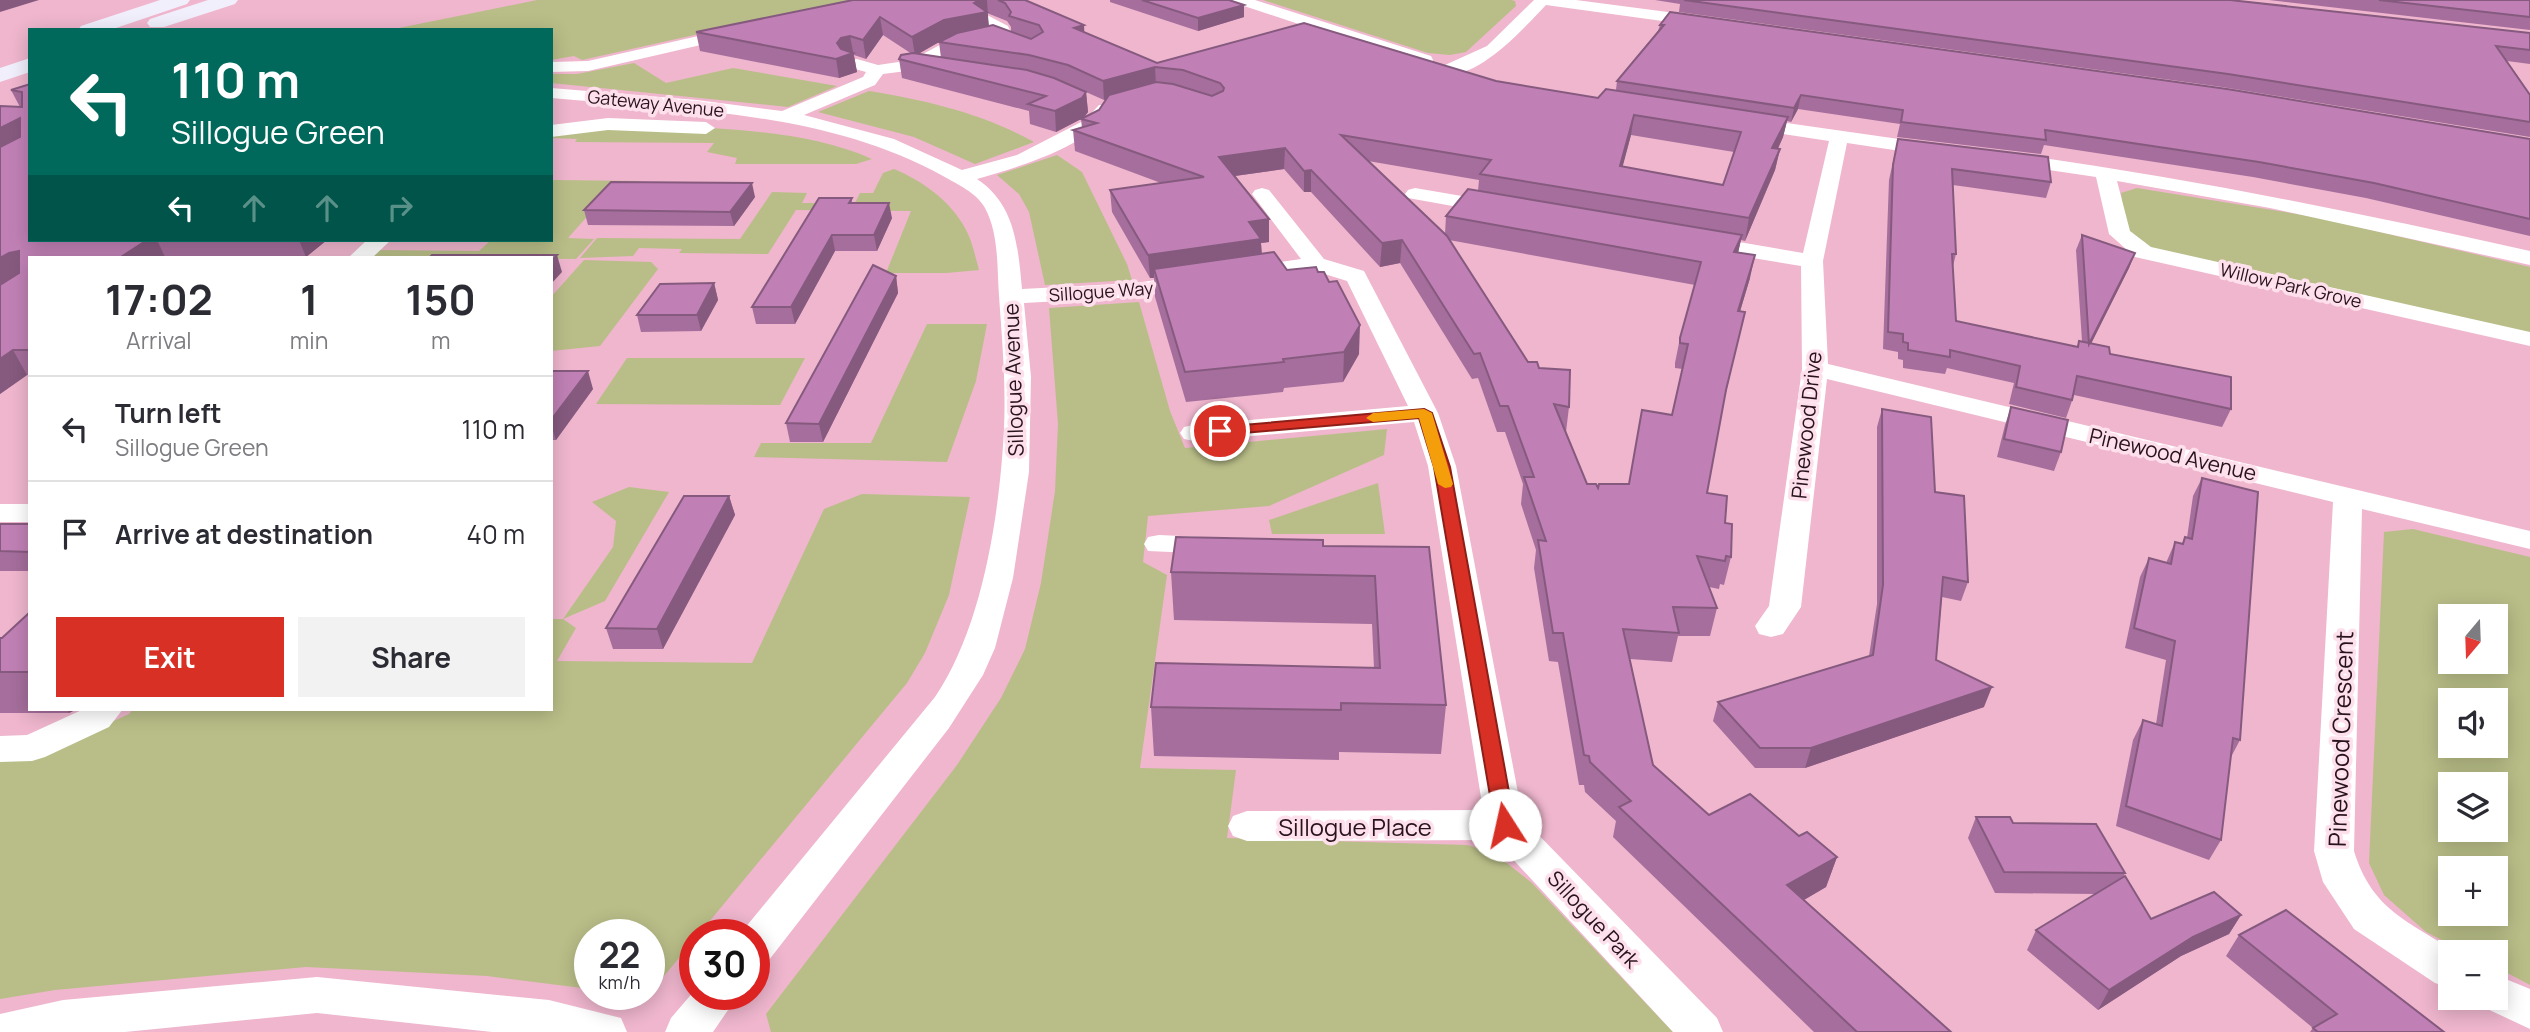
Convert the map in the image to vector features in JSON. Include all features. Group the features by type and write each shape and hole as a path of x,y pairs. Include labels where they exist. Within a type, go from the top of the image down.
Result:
{"main road":[{"path":"94,28 180,0"},
{"path":"143,28 228,0"},
{"path":"0,58 28,50"},
{"path":"0,75 28,66"}],"street":[{"path":"1240,0 1476,76"},
{"path":"1451,69 1493,50 1543,0 1728,25"},
{"path":"916,65 953,46 996,36 1002,31 1000,26 987,20"},
{"path":"553,67 588,66 750,29"},
{"path":"996,36 1015,41"},
{"path":"852,62 877,70 916,65 952,69"},
{"path":"553,131 616,124 728,130 861,86 869,81 877,70"},
{"name":"Gateway Avenue","path":"553,93 772,116"},
{"path":"1083,100 1103,109 1130,102"},
{"path":"960,177 1024,159 1092,124 1103,109"},
{"path":"553,111 618,112 622,115 616,124"},
{"name":"Sillogue Avenue","path":"770,928 929,727 960,685 974,659 991,610 1007,532 1019,441 1015,333 1001,220 989,198 960,177 882,141 772,116"},
{"path":"1729,120 1839,138 1959,153"},
{"name":"Pinewood Drive","path":"1772,626 1786,607 1815,369 1812,261 1839,138"},
{"path":"1985,156 2105,171 2322,210 2530,258"},
{"name":"Willow Park Grove","path":"2105,171 2120,234 2143,252 2530,339"},
{"path":"1262,194 1316,264 1356,276 1424,413 1442,467 1444,551 1505,825"},
{"path":"1415,194 1525,212"},
{"path":"1675,238 1812,261"},
{"path":"361,256 378,242"},
{"name":"Sillogue Way","path":"1010,297 1136,290 1316,264"},
{"name":"Pinewood Avenue","path":"1815,369 2530,540"},
{"path":"1194,433 1424,413"},
{"name":"Pinewood Crescent","path":"2348,496 2334,851 2343,882 2368,917 2438,962"},
{"path":"1159,544 1240,546"},
{"path":"0,749 32,748 96,718 103,711"},
{"name":"Sillogue Place","path":"1247,826 1505,825"},
{"name":"Sillogue Park","path":"1505,825 1701,1032"},
{"path":"4,1032 63,1019 317,995 549,1019 605,1032"},
{"path":"2508,999 2530,1010"},
{"path":"687,1032 704,1010"}],"green space":[{"path":"537,0 851,0 582,60 574,56 553,60 553,28 399,28"},
{"path":"1263,0 1511,0 1515,1 1516,6 1466,52 1450,55 1428,53"},
{"path":"634,63 666,83 733,68 837,86 788,107 553,83 553,74 577,74"},
{"path":"869,91 954,109 995,123 1034,142 975,164 914,137 818,112"},
{"path":"666,125 771,133 823,143 872,159 856,164 735,164 737,158 707,152 714,143 575,142 577,139 553,138 555,130"},
{"path":"1057,155 1082,172 1127,264 1132,280 1045,285 1029,212 1019,194 997,175"},
{"path":"894,169 915,179 952,209 967,233 979,270 886,273 911,211 796,210 768,254 679,253 682,249 639,248 633,256 580,258 597,238 740,239 772,192 807,193 802,203 855,203 860,193 873,193 883,173"},
{"path":"553,181 640,181 629,192 609,192 568,238 594,239 576,259 553,259 553,256 369,256 374,250 479,251 489,242 553,242"},
{"path":"2137,188 2315,217 2530,267 2530,333 2155,250 2126,233 2121,193"},
{"path":"584,260 651,262 658,269 600,346 553,351 553,295"},
{"path":"1139,302 1170,411 1185,448 1387,429 1384,455 1269,506 1148,516 1143,562 1167,575 1140,768 1236,770 1227,838 1467,845 1494,853 1532,883 1673,1032 771,1032 766,1014 957,765 1001,698 1025,649 1041,583 1055,491 1058,424 1049,308"},
{"path":"927,324 987,324 976,381 947,462 754,457 761,443 871,443"},
{"path":"627,358 805,358 780,405 596,404"},
{"path":"1378,483 1385,534 1272,534 1269,520"},
{"path":"629,487 669,492 605,601 563,619 613,547 616,521 592,502"},
{"path":"862,494 970,497 949,595 925,653 907,683 711,919 679,919 679,958 665,975 665,919 574,919 574,987 487,976 306,967 55,990 0,999 0,761 26,761 131,711 553,711 553,619 563,619 576,628 557,661 752,663 824,509"},
{"path":"2413,529 2530,557 2530,985 2508,973 2508,940 2442,940 2426,932 2384,895 2369,863 2384,532"}],"building":[{"path":"853,0 979,0 974,3 987,12 944,20 912,37 880,17 863,40 850,36 841,38 837,43 841,49 853,53 836,59 696,32"},
{"path":"998,0 1025,0 1084,25 1074,28 1157,63 1304,23 1496,81 1598,98 1606,89 1788,117 1772,148 1780,149 1749,218 1480,174 1491,160 1341,135 1447,236 1528,362 1537,362 1539,368 1570,370 1569,407 1554,404 1587,484 1596,484 1598,488 1599,484 1629,484 1642,410 1672,415 1688,344 1680,343 1680,338 1701,262 1446,216 1468,189 1742,235 1734,252 1755,255 1738,311 1745,312 1726,390 1707,493 1727,496 1725,523 1732,524 1731,557 1726,556 1725,561 1697,556 1717,608 1673,607 1679,633 1623,629 1653,765 1709,815 1750,794 1799,836 1807,832 1837,857 1787,885 1951,1032 1857,1032 1619,807 1631,801 1590,762 1589,756 1584,755 1563,633 1553,633 1538,540 1546,541 1524,477 1534,477 1508,406 1500,406 1480,353 1474,354 1402,240 1382,243 1311,170 1304,171 1285,148 1219,157 1269,219 1249,222 1261,239 1148,255 1110,190 1204,177 1073,130 1097,123 1081,119 1099,110 1109,95 1156,82 1173,84 1212,96 1224,88 1220,83 1183,70 1155,67 1103,81 1068,65 1029,55 939,42 957,33 993,25 1031,39 1043,32 1039,25 1009,16 1011,12 1005,3","holes":["1634,115 1741,132 1723,185 1620,166"]},
{"path":"1142,0 1229,0 1244,5 1198,18"},
{"path":"1684,0 2230,0 2530,33 2530,50 2496,46 2530,95 2530,122 2228,74"},
{"path":"2379,0 2530,0 2530,17"},
{"path":"1670,12 2227,89 2530,139 2530,219 2374,183 2259,162 2045,130 2046,140 1901,122 1903,110 1801,95 1794,108 1617,81 1664,25 1660,25"},
{"path":"913,53 1027,70 1086,92 1082,98 1055,111 1028,104 1046,96 899,59 901,55"},
{"path":"28,85 28,242 144,242 123,256 28,256 28,350 13,350 0,359 0,285 19,273 19,251 0,258 0,147 20,137 20,118 0,128 0,106 22,107 22,92 11,90"},
{"path":"1898,139 2048,157 2051,182 1952,169 1956,254 1952,254 1956,321 2078,347 2079,341 2109,347 2110,354 2231,377 2231,409 2077,376 2072,400 2016,387 2020,366 1950,350 1950,357 1908,350 1908,343 1903,342 1903,334 1888,332 1893,165"},
{"path":"611,182 752,183 730,212 584,210"},
{"path":"819,198 852,198 849,203 889,203 874,235 832,235 791,307 752,307"},
{"path":"2082,235 2135,253 2089,344"},
{"path":"1274,252 1287,270 1316,267 1318,272 1324,272 1329,282 1337,281 1360,325 1344,352 1283,359 1284,362 1185,372 1154,269"},
{"path":"557,255 553,259 553,256 431,256"},
{"path":"873,265 896,276 819,424 786,423"},
{"path":"714,283 697,315 637,315 660,284"},
{"path":"553,371 588,371 553,417"},
{"path":"2011,407 2068,420 2061,452 2004,439"},
{"path":"1882,409 1931,417 1935,492 1964,496 1968,582 1943,577 1936,660 1992,687 1811,748 1760,748 1718,702 1873,655 1883,585"},
{"path":"2202,478 2258,492 2240,740 2233,738 2221,840 2126,806 2143,720 2162,726 2175,641 2134,628 2149,558 2171,564 2175,542 2183,544 2185,537 2192,539"},
{"path":"684,496 729,496 657,629 606,628"},
{"path":"0,524 28,524 28,552 0,551"},
{"path":"1176,537 1323,540 1323,546 1429,547 1446,705 1341,703 1341,710 1151,707 1156,663 1380,668 1375,576 1171,572"},
{"path":"28,614 28,672 0,672 2,638"},
{"path":"1976,817 2010,817 2013,823 2096,824 2125,873 2004,872"},
{"path":"2125,876 2151,919 2214,892 2241,915 2193,937 2109,990 2036,930"},
{"path":"2286,910 2444,1032 2318,1032 2313,1028 2337,1014 2239,935"}],"slow traffic":[{"path":"1373,418 1424,413 1445,484"}],"route":[{"path":"1220,431 1424,413 1442,467 1505,825"}]}
